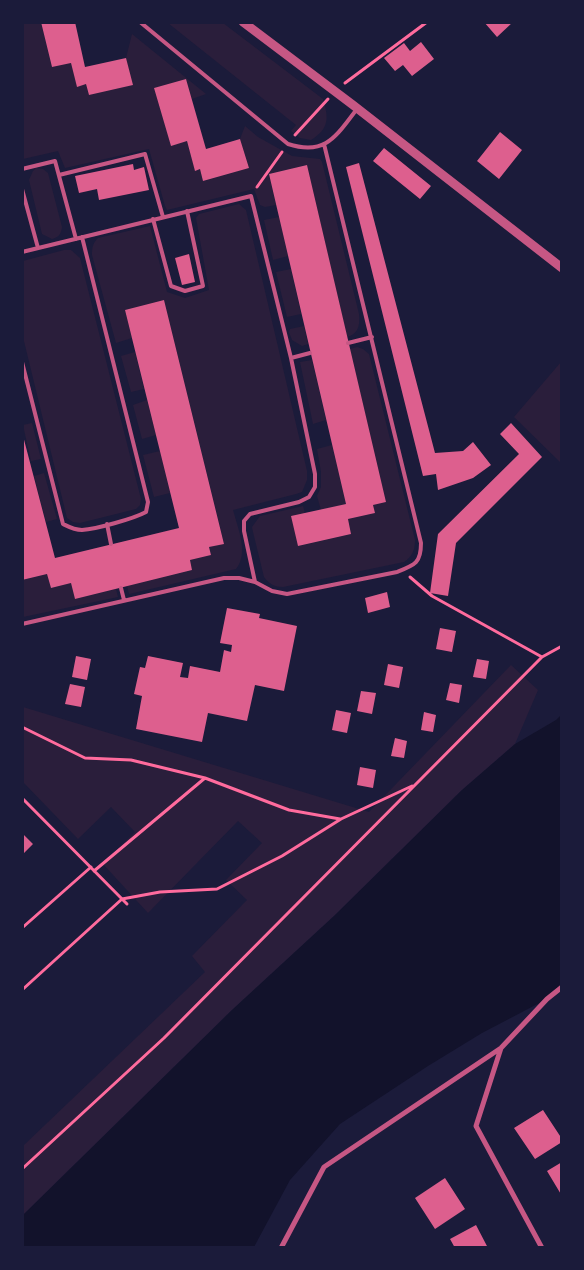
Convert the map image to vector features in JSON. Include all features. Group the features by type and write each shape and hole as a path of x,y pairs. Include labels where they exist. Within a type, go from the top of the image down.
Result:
{"street":[{"path":"243,22 335,91 562,268"},
{"path":"281,1248 324,1167 501,1048 562,987"},
{"path":"501,1048 476,1126 542,1248"}],"lane":[{"path":"140,22 288,144 303,148 314,148 324,144 334,137 358,109"},
{"path":"22,624 224,578 239,578 255,582 272,591 287,594 401,570 414,565 418,560 421,543 324,144"},
{"path":"59,175 146,154 163,217"},
{"path":"22,168 54,161 76,238"},
{"path":"22,189 38,248"},
{"path":"22,252 251,196 291,358 315,474 315,487 309,497 298,502 250,514 244,521 244,531 255,582"},
{"path":"154,219 171,286 185,291 203,286 187,211"},
{"path":"22,362 63,524 71,529 81,530 137,517 146,512 148,502 82,237"},
{"path":"348,343 372,337"},
{"path":"291,358 310,353"},
{"path":"106,524 111,544"},
{"path":"121,588 124,600"}],"path":[{"path":"335,91 427,22"},
{"path":"401,570 432,596 542,657"},
{"path":"22,1169 164,1038 542,657 562,646"},
{"path":"22,727 86,758 131,760 205,778 289,810 340,819"},
{"path":"94,871 205,778"},
{"path":"22,990 122,899 160,892 217,889 282,856 340,819 414,785"},
{"path":"22,798 127,904"},
{"path":"22,928 91,867"}],"shaded area":[{"path":"22,23 41,23 52,67 71,63 77,86 86,84 89,95 132,85 126,58 132,34 206,94 192,99 186,79 154,88 171,145 187,141 195,170 200,169 204,181 249,168 240,139 245,126 258,137 292,156 320,159 359,314 359,325 354,334 347,337 307,165 269,174 276,205 265,207 260,205 254,189 167,210 149,149 65,168 58,151 23,159"},
{"path":"168,23 223,23 323,99 327,117 321,132 311,140 300,138 291,131 296,125"},
{"path":"36,168 43,169 48,173 62,227 59,235 52,239 42,234 29,180"},
{"path":"239,204 246,210 307,471 307,480 302,492 233,510 240,533 242,548 240,563 236,569 129,594 127,586 192,570 190,560 211,555 209,547 224,543 164,300 125,310 132,338 116,343 92,255 93,245 98,238 150,226 167,292 185,298 209,290 196,218 199,214"},
{"path":"279,217 288,256 273,260 264,220"},
{"path":"64,250 71,250 80,258 141,499 140,505 136,509 80,523 73,522 67,518 23,337 23,261"},
{"path":"291,269 301,314 287,317 276,272"},
{"path":"304,326 308,344 302,346 292,340 289,332 290,329"},
{"path":"357,347 369,354 415,540 414,550 404,562 283,587 275,586 264,577 253,532 252,527 260,516 303,506 305,513 299,546 351,534 348,519 375,513 373,505 386,502 350,349"},
{"path":"135,352 144,389 131,392 121,356"},
{"path":"312,360 326,420 313,424 300,362"},
{"path":"561,362 561,463 514,417"},
{"path":"147,400 156,435 142,439 133,405"},
{"path":"32,423 41,459 31,461 23,425"},
{"path":"332,445 346,504 321,510 317,496 321,487 321,472 317,449"},
{"path":"160,451 170,493 154,497 143,455"},
{"path":"44,473 57,519 46,522 34,476"},
{"path":"47,574 51,588 71,583 75,599 116,589 118,597 23,617 22,580"},
{"path":"511,665 538,690 515,744 462,790 334,916 232,1010 23,1215 23,1146 205,972 192,956 247,900 226,880 262,843 238,821 148,913 103,864 135,832 111,807 78,839 23,782 23,707 369,812"},
{"path":"561,715 561,986 547,999 482,1033 340,1124 290,1180 254,1247 23,1248 23,1215 232,1010 334,916 462,790 515,744 556,720"}],"building":[{"path":"41,22 75,22 85,67 126,58 133,85 89,95 86,84 77,87 71,63 52,67"},
{"path":"484,22 513,22 497,37"},
{"path":"421,42 434,59 412,76 403,65 395,71 384,58 404,43 410,51"},
{"path":"186,79 206,149 240,139 249,168 203,181 200,169 195,171 187,141 171,146 154,88"},
{"path":"500,132 522,150 499,179 477,161"},
{"path":"384,148 431,186 420,199 373,161"},
{"path":"359,163 435,453 463,451 473,442 491,465 473,478 438,490 436,474 423,476 346,167"},
{"path":"133,164 134,170 144,167 149,190 99,200 97,189 79,193 75,176"},
{"path":"307,165 386,502 373,505 375,513 348,519 351,534 298,546 291,516 346,504 269,174"},
{"path":"189,254 195,282 182,285 175,258"},
{"path":"164,300 224,544 209,547 211,555 190,560 192,570 75,599 71,583 51,588 47,574 22,580 22,432 55,558 179,528 125,310"},
{"path":"511,423 542,457 456,543 448,596 430,593 438,534 519,454 500,434"},
{"path":"387,592 390,607 368,613 365,598"},
{"path":"227,608 260,614 259,618 297,626 284,691 255,685 247,721 208,713 202,742 136,729 142,696 134,694 140,667 145,668 148,656 183,663 180,677 188,678 190,666 220,672 224,650 231,652 232,645 220,643"},
{"path":"440,628 456,631 452,652 436,649"},
{"path":"76,656 91,659 87,680 72,677"},
{"path":"477,659 489,661 486,679 473,677"},
{"path":"388,664 403,667 399,688 384,685"},
{"path":"450,683 462,685 459,703 446,700"},
{"path":"70,684 85,687 81,707 65,704"},
{"path":"361,691 376,693 372,714 357,711"},
{"path":"336,710 351,713 347,733 332,730"},
{"path":"424,712 436,715 433,732 421,730"},
{"path":"395,738 407,741 404,758 391,756"},
{"path":"360,767 376,770 373,788 357,785"},
{"path":"22,833 33,844 22,855"},
{"path":"543,1110 562,1139 562,1142 535,1159 514,1128"},
{"path":"562,1162 562,1196 547,1171"},
{"path":"445,1178 465,1209 435,1229 415,1198"},
{"path":"476,1225 488,1248 455,1248 450,1239"}]}
